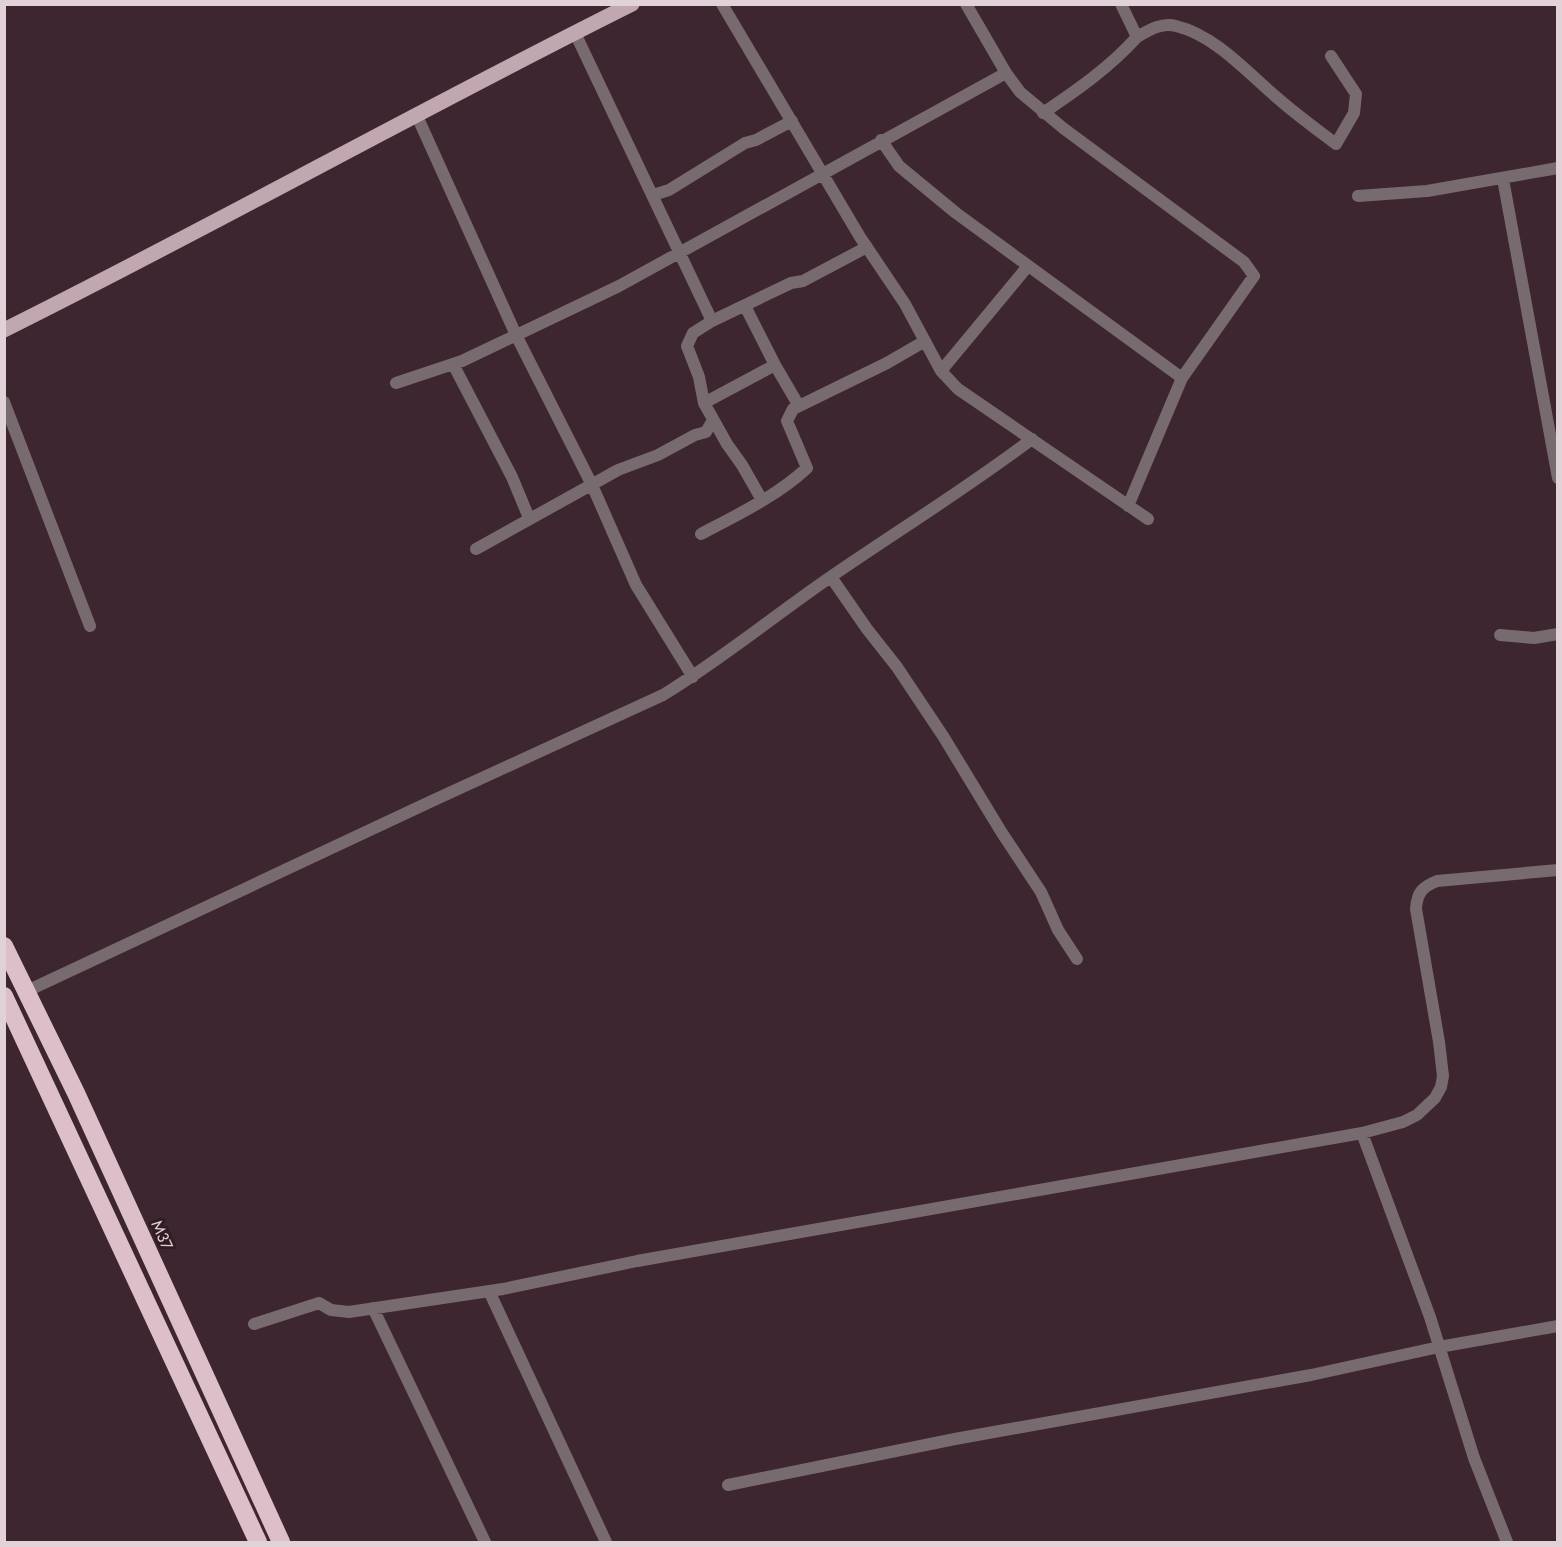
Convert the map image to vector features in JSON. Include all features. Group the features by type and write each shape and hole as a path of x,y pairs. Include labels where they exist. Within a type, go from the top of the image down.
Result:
{"highway":[{"name":"M37","path":"4,946 76,1093 281,1542"},
{"path":"4,996 258,1542"},
{"path":"186,1390 206,1380"}],"main road":[{"path":"4,330 632,4"}],"street":[{"path":"722,4 867,247 905,304 941,371 958,389 1148,519"},
{"path":"966,4 1006,73 1020,92 1043,113 1244,262 1254,276 1182,378 1128,506"},
{"path":"1121,4 1137,37"},
{"path":"1043,113 1118,59 1137,37 1155,27 1175,25 1196,34 1226,53 1276,97 1336,144 1354,114 1356,94 1332,56"},
{"path":"575,33 712,321"},
{"path":"396,383 453,364 619,286 1006,73"},
{"path":"417,117 516,335 592,485 636,585 693,677"},
{"path":"653,195 669,190 745,143 756,140 792,121"},
{"path":"880,141 899,166 956,213 1182,378"},
{"path":"1358,196 1427,191 1557,168"},
{"path":"1503,179 1557,478"},
{"path":"762,500 704,403 699,377 687,346 693,333 712,321 790,283 803,281 867,247"},
{"path":"941,371 1028,266"},
{"path":"745,306 799,406"},
{"path":"701,534 796,479 807,468 787,421 793,408 887,363 925,341"},
{"path":"453,364 512,477 529,518"},
{"path":"704,403 775,365"},
{"path":"1543,402 1557,399"},
{"path":"4,402 90,626"},
{"path":"476,549 629,465 658,455 695,435 706,432 713,420"},
{"path":"27,991 663,695 693,677 831,577 974,482 1032,439"},
{"path":"831,577 897,667 943,736 1041,892 1058,930 1077,959"},
{"path":"1500,635 1534,638 1557,634"},
{"path":"254,1324 319,1303 331,1310 349,1312 489,1291 655,1258 1362,1133 1402,1122 1417,1115 1435,1098 1441,1087 1443,1076 1416,909 1419,891 1437,881 1557,870"},
{"path":"1362,1133 1439,1347 1474,1458 1507,1542"},
{"path":"489,1291 606,1542"},
{"path":"373,1308 485,1542"},
{"path":"728,1485 955,1439 1311,1375 1439,1347 1557,1326"}]}
